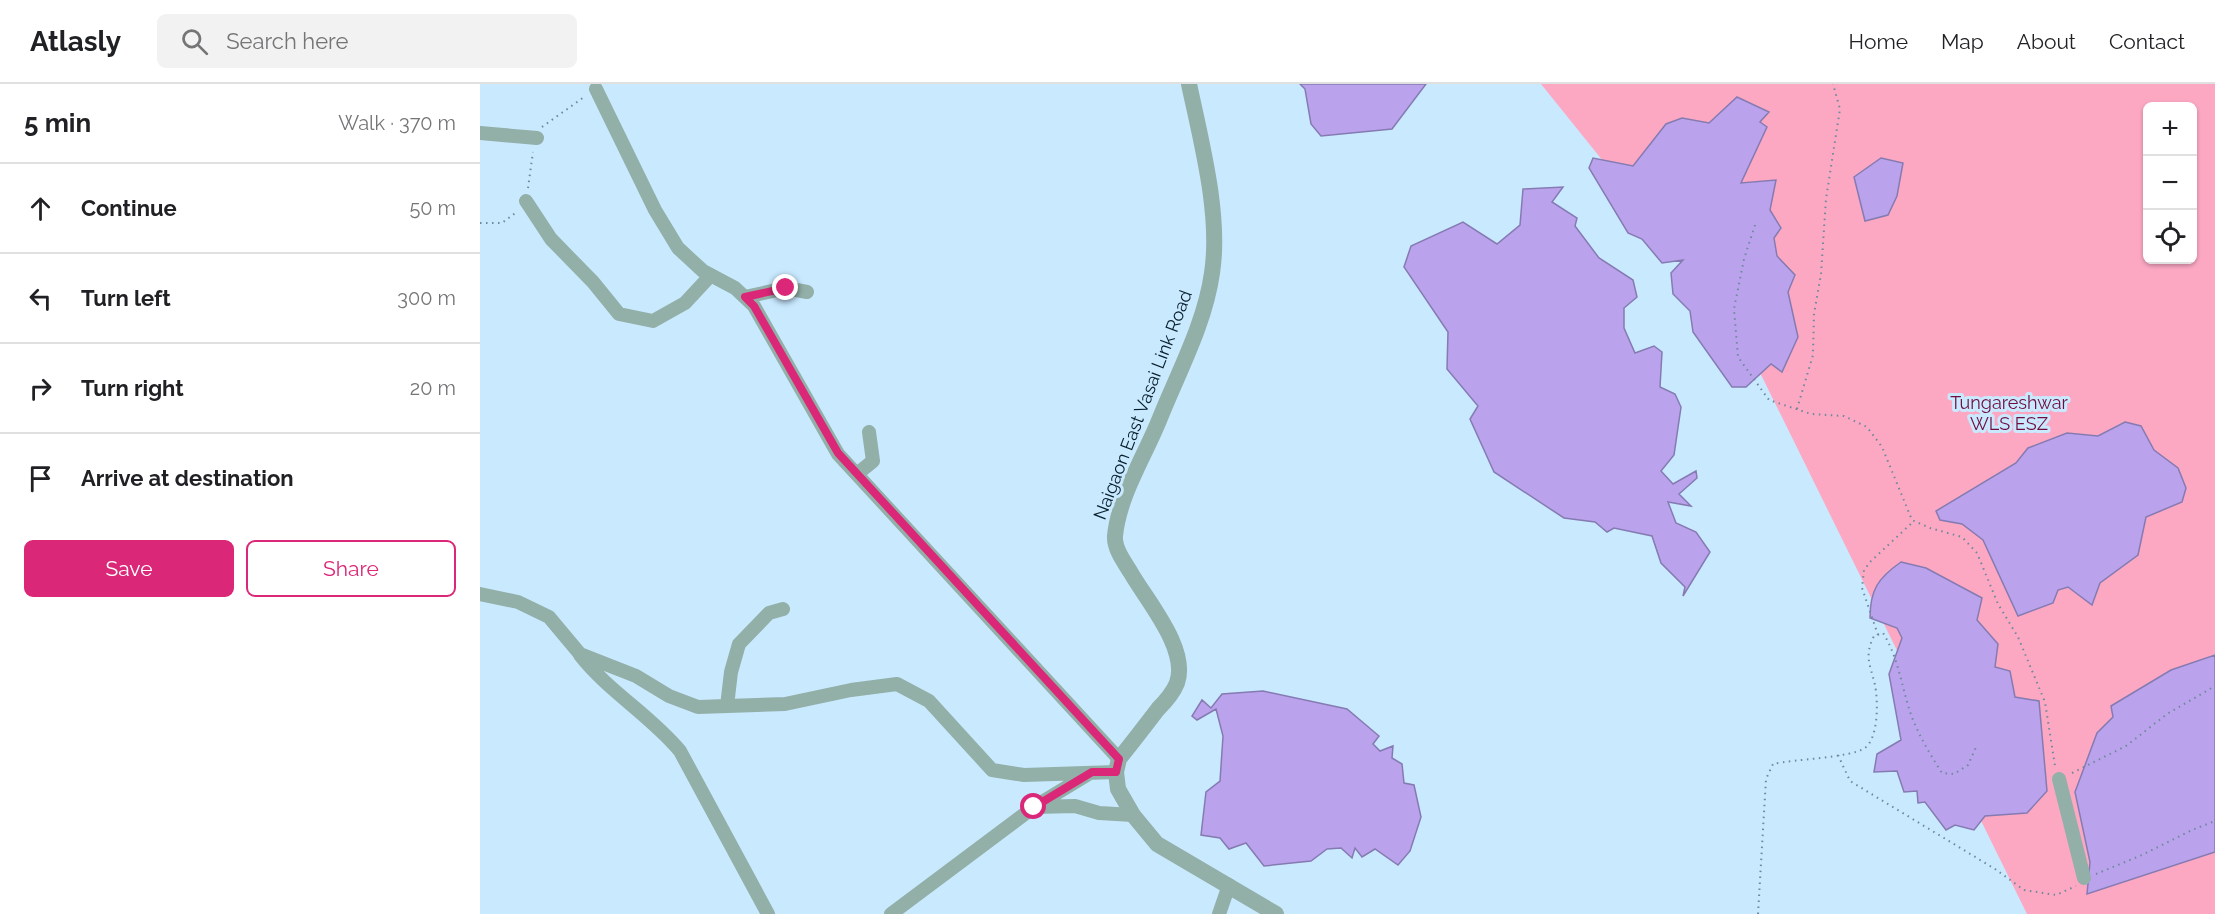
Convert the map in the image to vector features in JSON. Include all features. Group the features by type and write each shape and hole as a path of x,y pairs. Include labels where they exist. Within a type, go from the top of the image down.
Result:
{"street":[{"name":"Naigaon East Vasai Link Road","path":"1118,766 1169,696 1177,683 1179,667 1163,623 1137,585 1114,540 1117,521 1130,485 1199,321 1212,272 1213,221 1203,152 1189,84"},
{"path":"596,89 655,210 678,248 703,271 735,288 754,306 838,453 1118,766 1118,789 1133,815 1157,844 1276,914"},
{"path":"480,133 537,138"},
{"path":"526,201 551,239 593,282 619,314 653,321 685,303 711,275"},
{"path":"745,297 786,288 807,292"},
{"path":"857,474 873,461 869,432"},
{"path":"480,594 518,602 549,617 596,675 667,735 680,751 768,914"},
{"path":"727,706 731,672 739,644 769,613 783,609"},
{"path":"580,654 636,676 669,696 698,707 785,704 851,690 897,684 929,701 992,770 1024,775 1092,772 1118,766"},
{"path":"891,914 1034,807 1092,772"},
{"path":"2059,779 2084,878"},
{"path":"1034,807 1075,806 1099,813 1133,815"},
{"path":"1219,914 1229,885"}],"path":[{"path":"1797,409 1813,355 1814,314 1821,274 1826,199 1840,108 1833,84"},
{"path":"480,223 502,223 516,214 526,201 534,146 543,127 596,89"},
{"path":"1755,225 1744,259 1734,309 1738,357 1769,400 1812,414 1844,416 1867,427 1882,447 1912,520 1962,537 1977,553 1998,604 2019,637 2045,702 2053,757 2059,779 2126,746 2167,714 2215,686"},
{"path":"1878,635 1862,588 1864,570 1915,521"},
{"path":"1758,914 1766,779 1773,764 1838,756 1866,747 1875,733 1877,711 1876,690 1867,651 1874,636 1883,633 1895,656 1913,719 1929,754 1942,773 1954,774 1968,765 1977,746"},
{"path":"1838,756 1850,781 1995,869 2024,890 2056,895 2074,888 2084,878 2142,855 2215,821"}],"green space":[{"name":"Tungareshwar WLS ESZ","path":"1541,84 2215,84 2215,914 2027,914 1739,330"}],"shaded area":[{"path":"1300,84 1426,84 1392,129 1321,136 1311,124 1305,89"},
{"path":"1737,97 1769,112 1760,122 1767,127 1741,183 1776,180 1770,210 1781,228 1774,238 1777,256 1795,275 1788,292 1798,337 1782,372 1771,364 1746,387 1732,387 1693,332 1690,311 1673,294 1671,273 1683,260 1662,263 1642,239 1628,233 1589,168 1593,158 1633,166 1666,124 1682,118 1709,123"},
{"path":"1881,158 1903,163 1897,196 1888,215 1865,221 1854,177"},
{"path":"1563,187 1552,202 1577,218 1575,226 1599,258 1633,280 1637,297 1624,308 1624,328 1635,353 1654,346 1662,352 1660,387 1675,394 1681,407 1674,455 1661,471 1673,484 1696,471 1697,478 1679,494 1691,506 1668,502 1676,523 1696,532 1710,552 1683,596 1685,587 1661,563 1652,536 1614,528 1607,532 1595,522 1564,518 1494,472 1470,419 1478,406 1447,369 1448,332 1404,267 1411,246 1463,222 1497,244 1520,225 1523,189"},
{"path":"2125,422 2141,426 2154,450 2178,468 2186,488 2182,502 2146,517 2138,555 2100,583 2092,605 2068,587 2058,590 2053,603 2018,616 1983,540 1962,524 1940,520 1936,511 2016,463 2028,448 2067,433 2098,436"},
{"path":"1901,562 1926,568 1982,598 1977,620 1998,644 1995,667 2010,671 2015,697 2039,701 2047,791 2027,813 1985,816 1974,830 1955,825 1946,830 1925,802 1918,803 1917,791 1904,792 1897,771 1874,772 1877,754 1901,740 1889,674 1902,638 1897,628 1870,618 1870,608 1874,592 1881,579"},
{"path":"2215,655 2215,852 2087,894 2090,862 2075,792 2097,733 2113,717 2111,706 2171,670"},
{"path":"1263,691 1347,709 1379,736 1373,744 1380,751 1393,746 1392,758 1402,764 1404,783 1414,785 1421,817 1410,851 1398,865 1375,849 1362,857 1355,848 1352,858 1341,848 1327,849 1311,861 1264,866 1246,843 1229,849 1220,838 1201,835 1206,792 1220,781 1223,736 1216,709 1197,720 1192,716 1202,700 1211,708 1222,694"}],"route":[{"path":"786,288 745,297 754,306 838,453 1119,759 1116,772 1092,772 1034,807"}]}
